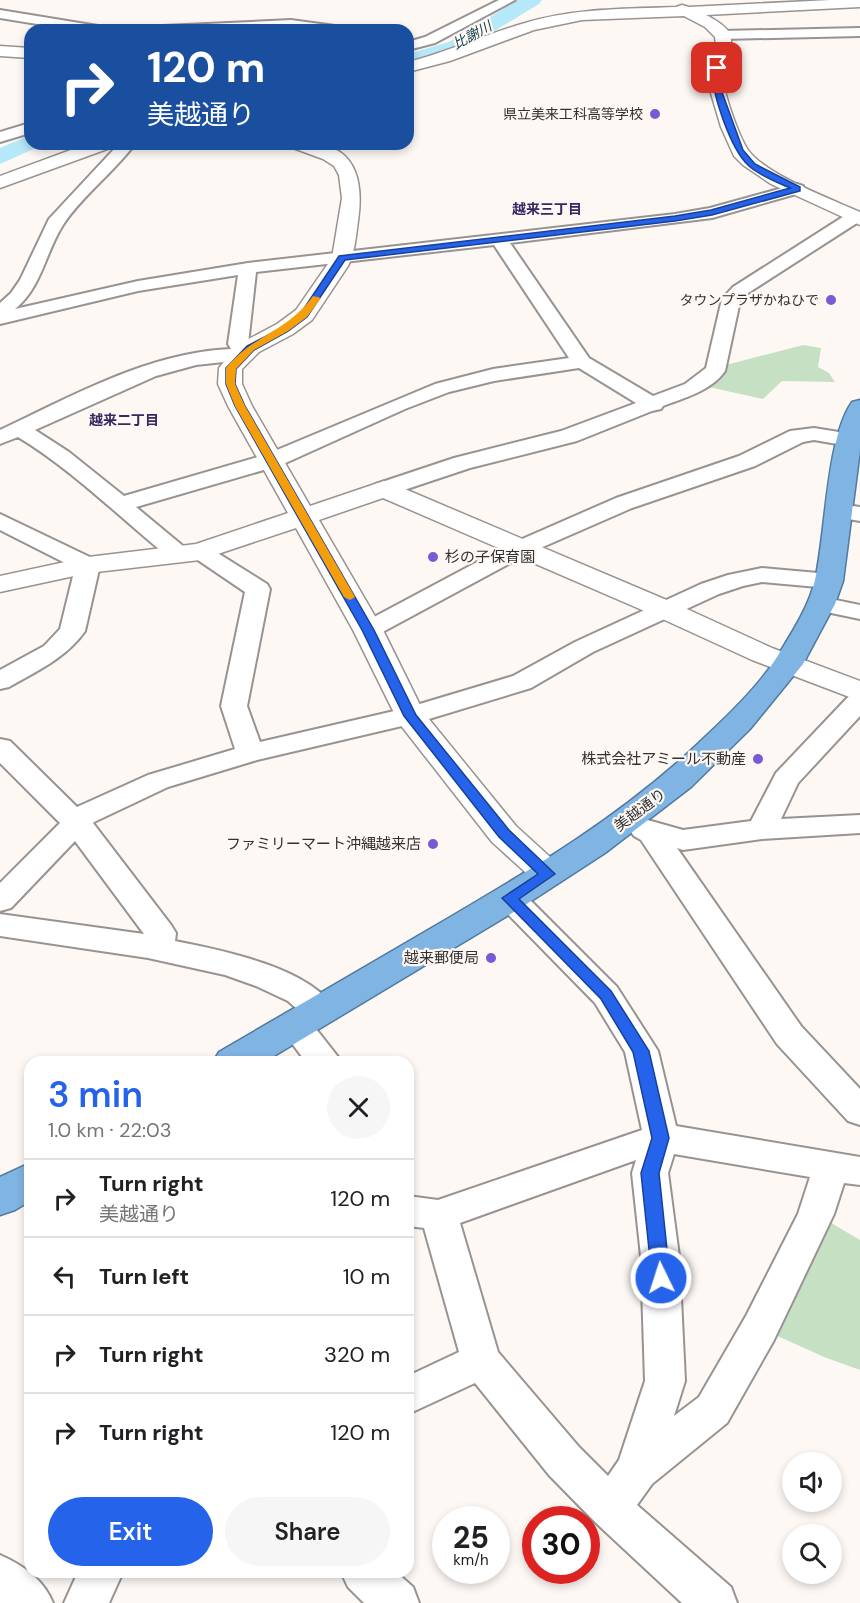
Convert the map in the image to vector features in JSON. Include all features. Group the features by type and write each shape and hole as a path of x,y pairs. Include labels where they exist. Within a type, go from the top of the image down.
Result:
{"highway":[{"name":"美越通り","path":"243,1056 548,874 640,826 738,722 788,664 825,593 849,512 852,457 860,407"},
{"path":"0,1198 24,1184"}],"street":[{"path":"414,44 430,40 509,0"},
{"path":"667,0 705,20 722,35 725,41 715,81 739,151 753,166 858,218"},
{"path":"414,66 549,21 582,16 860,3"},
{"path":"790,32 804,13 798,6"},
{"path":"0,14 61,24"},
{"path":"260,24 303,24"},
{"path":"722,35 860,32"},
{"path":"0,51 24,53"},
{"path":"0,137 24,130"},
{"path":"0,182 88,150"},
{"path":"0,312 18,297 29,280 55,224 122,150"},
{"path":"313,150 344,165 350,175 351,200 342,258 304,315 285,330 251,348 231,368 230,384 240,406 273,460 368,630 410,716 504,834 548,874"},
{"path":"0,318 138,286 248,268 712,213 797,189"},
{"path":"0,584 88,565 189,552 305,517 462,464 569,436 654,405 692,388 715,371 731,299 739,291 858,218"},
{"path":"499,240 582,362 654,405"},
{"path":"244,355 238,344 248,268"},
{"path":"9,433 114,385 150,372 218,354 244,355"},
{"path":"122,504 273,460 442,388 493,375 582,362"},
{"path":"9,433 47,444 122,504 142,525 258,589 234,706 250,753"},
{"path":"368,630 521,548 624,503 747,461 798,436 814,434 852,457"},
{"path":"384,489 788,664 860,692"},
{"path":"0,521 88,565"},
{"path":"0,681 53,651 72,631 88,565"},
{"path":"0,901 84,815 158,781 250,753 410,716 522,682 584,647 710,589 762,575 825,593 860,612"},
{"path":"762,829 786,778 860,700"},
{"path":"0,747 76,822 160,933 159,950"},
{"path":"640,826 683,840 762,829 860,824"},
{"path":"640,826 789,1035 860,1111"},
{"path":"510,898 606,995 641,1051 661,1138 650,1173 660,1256 664,1381 637,1470"},
{"path":"0,925 159,950 216,962 268,979 301,994 307,1019 322,1056"},
{"path":"610,1508 637,1470 712,1410 760,1328 811,1224 845,1168 661,1138 424,1213 481,1361 564,1461 610,1508 716,1603"},
{"path":"414,1393 481,1361"},
{"path":"0,1577 31,1603"},
{"path":"86,1603 98,1578"},
{"path":"370,1578 397,1603"}],"green space":[{"path":"803,345 821,348 818,367 829,373 835,382 782,381 763,399 704,386 722,366"},
{"path":"816,1214 860,1240 860,1370 824,1357 760,1328"}],"waterway":[{"name":"比謝川","path":"414,59 456,46 532,0"},
{"name":"比謝川","path":"0,157 24,145"}],"slow traffic":[{"path":"316,298 304,315 285,330 251,348 231,368 230,384 240,406 350,597"}],"place":[{"name":"県立美来工科高等学校","path":"655,114"},
{"name":"タウンプラザかねひで","path":"831,300"},
{"name":"杉の子保育園","path":"433,557"},
{"name":"株式会社アミール不動産","path":"758,759"},
{"name":"ファミリーマート沖縄越来店","path":"433,844"},
{"name":"越来郵便局","path":"491,958"}],"district":[{"name":"越来三丁目","path":"547,209"},
{"name":"越来二丁目","path":"124,420"}],"route":[{"path":"661,1278 650,1173 661,1138 641,1051 606,995 510,898 548,874 504,834 410,716 368,630 273,460 240,406 230,384 231,368 251,348 285,330 304,315 342,258 675,219 712,213 797,189 753,166 739,151 715,81 717,68"}]}
